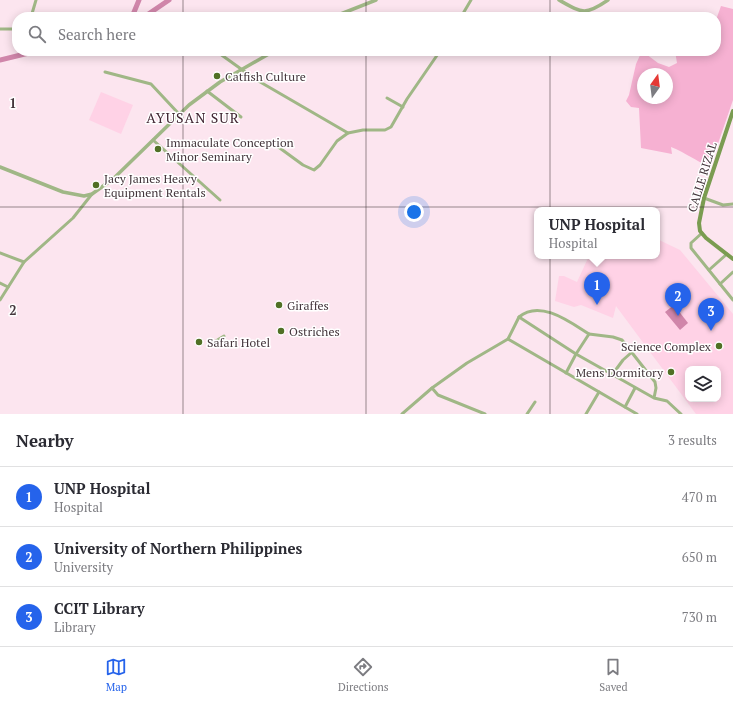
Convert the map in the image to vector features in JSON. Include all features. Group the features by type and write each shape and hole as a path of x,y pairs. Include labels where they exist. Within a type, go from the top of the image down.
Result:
{"main road":[{"name":"CALLE RIZAL","path":"702,233 699,223 704,198 733,112"},
{"path":"702,233 718,248 733,258"}],"street":[{"path":"32,12 36,0"},
{"path":"346,12 376,0"},
{"path":"464,12 471,0"},
{"path":"560,1 572,9 582,11 595,8 608,0"},
{"path":"0,29 12,29"},
{"path":"223,56 242,70 348,133"},
{"path":"0,300 24,262 73,218 92,194 110,182 178,114 207,91 266,56"},
{"path":"277,146 303,165 314,170 320,165 337,141 348,133 389,128 395,123 403,107 437,56"},
{"path":"105,72 151,84 178,114"},
{"path":"207,91 240,117"},
{"path":"387,98 403,107"},
{"path":"153,140 220,200"},
{"path":"0,167 63,192 84,196 92,194"},
{"path":"704,198 723,205 733,204"},
{"path":"702,233 690,245 733,300"},
{"path":"0,253 24,262"},
{"path":"709,270 727,254"},
{"path":"720,284 733,272"},
{"path":"0,283 8,287"},
{"path":"402,414 432,388 466,363 508,339 519,317 528,312 546,312 565,319 589,334 617,338 625,342 655,382 656,388 654,398"},
{"path":"519,317 576,354 612,375 654,398 667,401 681,414"},
{"path":"566,373 589,334"},
{"path":"211,344 224,336"},
{"path":"508,339 637,414"},
{"path":"612,375 622,360 632,352"},
{"path":"432,388 438,395 485,414"},
{"path":"625,407 635,388"},
{"path":"586,414 599,392"},
{"path":"528,414 535,402"}],"shaded area":[{"path":"721,6 733,9 733,100 710,167 671,147 672,154 641,148 639,108 631,107 626,101 629,95 636,64 640,56 649,56 658,63 669,67 677,63 676,56 721,56 721,12 719,12"},
{"path":"101,92 133,105 121,134 89,120"},
{"path":"660,240 680,250 733,314 733,414 696,414 687,402 721,402 721,366 685,366 685,399 616,306 613,318 581,305 574,307 555,301 559,276 564,276 577,282 588,259 660,259"},
{"path":"674,305 688,323 680,330 665,312"}],"waterway":[{"path":"134,12 139,0"},
{"path":"151,12 169,0"},
{"path":"0,60 16,56"}],"place":[{"name":"Catfish Culture","path":"217,76"},
{"name":"Immaculate Conception Minor Seminary","path":"158,149"},
{"name":"Jacy James Heavy Equipment Rentals","path":"96,185"},
{"name":"Giraffes","path":"279,305"},
{"name":"UNP Hospital","path":"597,305"},
{"name":"University of Northern Philippines","path":"678,316"},
{"name":"Ostriches","path":"281,331"},
{"name":"CCIT Library","path":"711,331"},
{"name":"Safari Hotel","path":"199,342"},
{"name":"Science Complex","path":"719,346"},
{"name":"Mens Dormitory","path":"671,372"}],"district":[{"name":"AYUSAN SUR","path":"193,117"}]}
